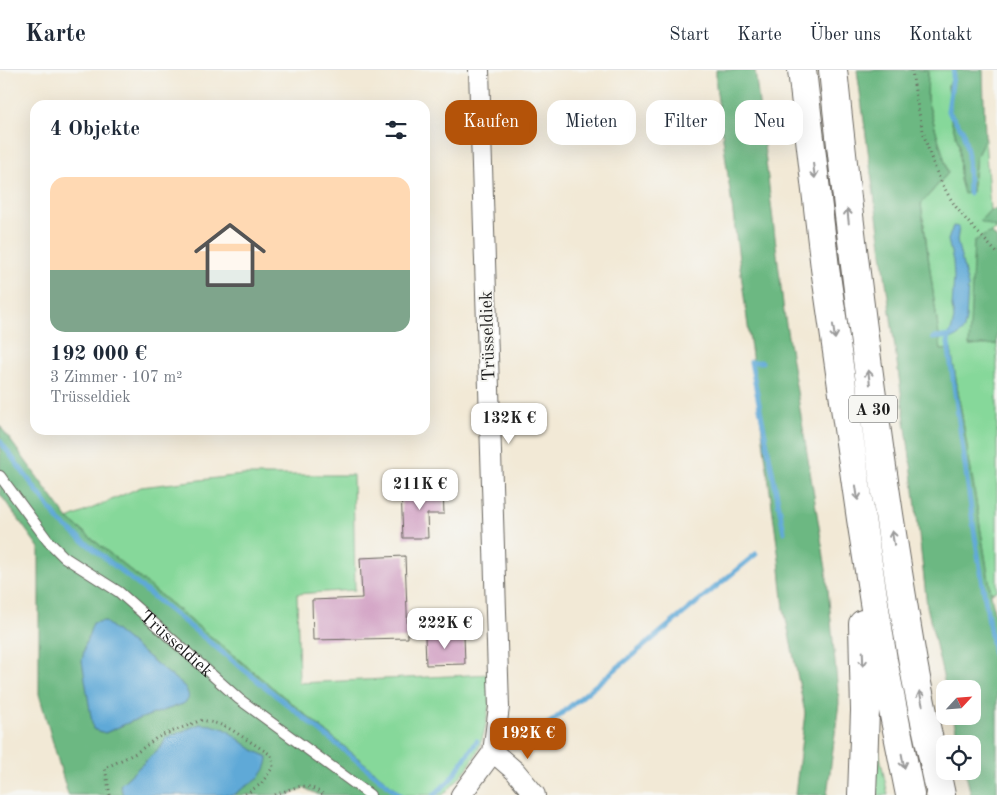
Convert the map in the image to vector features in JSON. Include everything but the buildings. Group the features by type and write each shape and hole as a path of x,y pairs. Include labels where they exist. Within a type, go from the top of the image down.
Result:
{"highway":[{"name":"A 30","path":"802,70 825,268 867,558 883,660 910,795"},
{"name":"A 30","path":"833,70 849,228 878,450 911,653 940,795"},
{"path":"862,795 865,711 863,638 867,558"}],"street":[{"name":"Trüsseldiek","path":"461,795 492,752 499,707 479,70"},
{"path":"492,752 515,772 535,795"}],"lane":[{"name":"Trüsseldiek","path":"0,476 48,541 64,557 119,592 240,699 370,795"}],"path":[{"path":"912,70 917,110 937,175 953,202 997,253"},
{"path":"110,795 105,768 136,753 158,737 202,720 232,730 271,755 272,767 261,784 244,795"},
{"path":"275,795 301,786 313,787 324,795"}],"green space":[{"path":"716,70 755,70 759,100 735,100 735,145 764,145 784,312 826,569 839,703 827,795 795,795 805,713 784,609 724,145 725,100 718,100"},
{"path":"857,70 928,70 927,99 948,173 921,204 941,350 951,349 997,629 997,795 971,795 967,780 981,780 981,735 957,735 955,725 981,725 981,680 944,680 927,606 912,472"},
{"path":"928,70 957,70 948,86 951,120 959,145 960,180 972,192 976,158 985,137 990,210 981,221 997,228 997,230 991,232 969,346 997,344 997,591 991,593 951,349 941,351 921,204 948,173 927,99"},
{"path":"957,70 983,70 985,137 976,158 972,192 964,194 960,180 959,145 951,120 948,86"},
{"path":"997,209 997,228 980,221 990,210"},
{"path":"991,232 997,239 997,344 969,346 974,241"},
{"path":"0,426 68,519 403,795 319,795 304,788 288,795 234,795 258,779 268,757 253,750 225,729 200,724 166,738 162,746 120,785 123,795 68,795 39,694 39,548 0,494","holes":["104,621 185,687 183,704 130,722 105,733"]},
{"path":"242,475 353,475 355,590 297,594 299,683 492,674 487,721 479,748 473,760 443,795 403,795 68,519 141,487"},
{"path":"873,723 888,795 867,795"}],"water":[{"path":"953,226 959,227 957,241 968,286 964,329 955,338 947,339 954,318 952,307 953,261 948,240"},
{"path":"104,621 185,687 188,692 186,702 105,733 93,729 82,661 85,645 93,623"},
{"path":"200,724 225,729 253,750 268,757 264,771 256,780 234,795 123,795 120,785 162,746 166,738"}],"waterway":[{"path":"954,70 948,111 963,131 968,155 969,193"},
{"path":"949,336 948,343 974,530 997,673"},
{"path":"933,338 952,336"},
{"path":"762,362 751,362 784,532"},
{"path":"0,441 60,522 400,795"},
{"path":"508,740 526,737 551,722 756,554"},
{"path":"434,795 450,780 477,741"}]}
